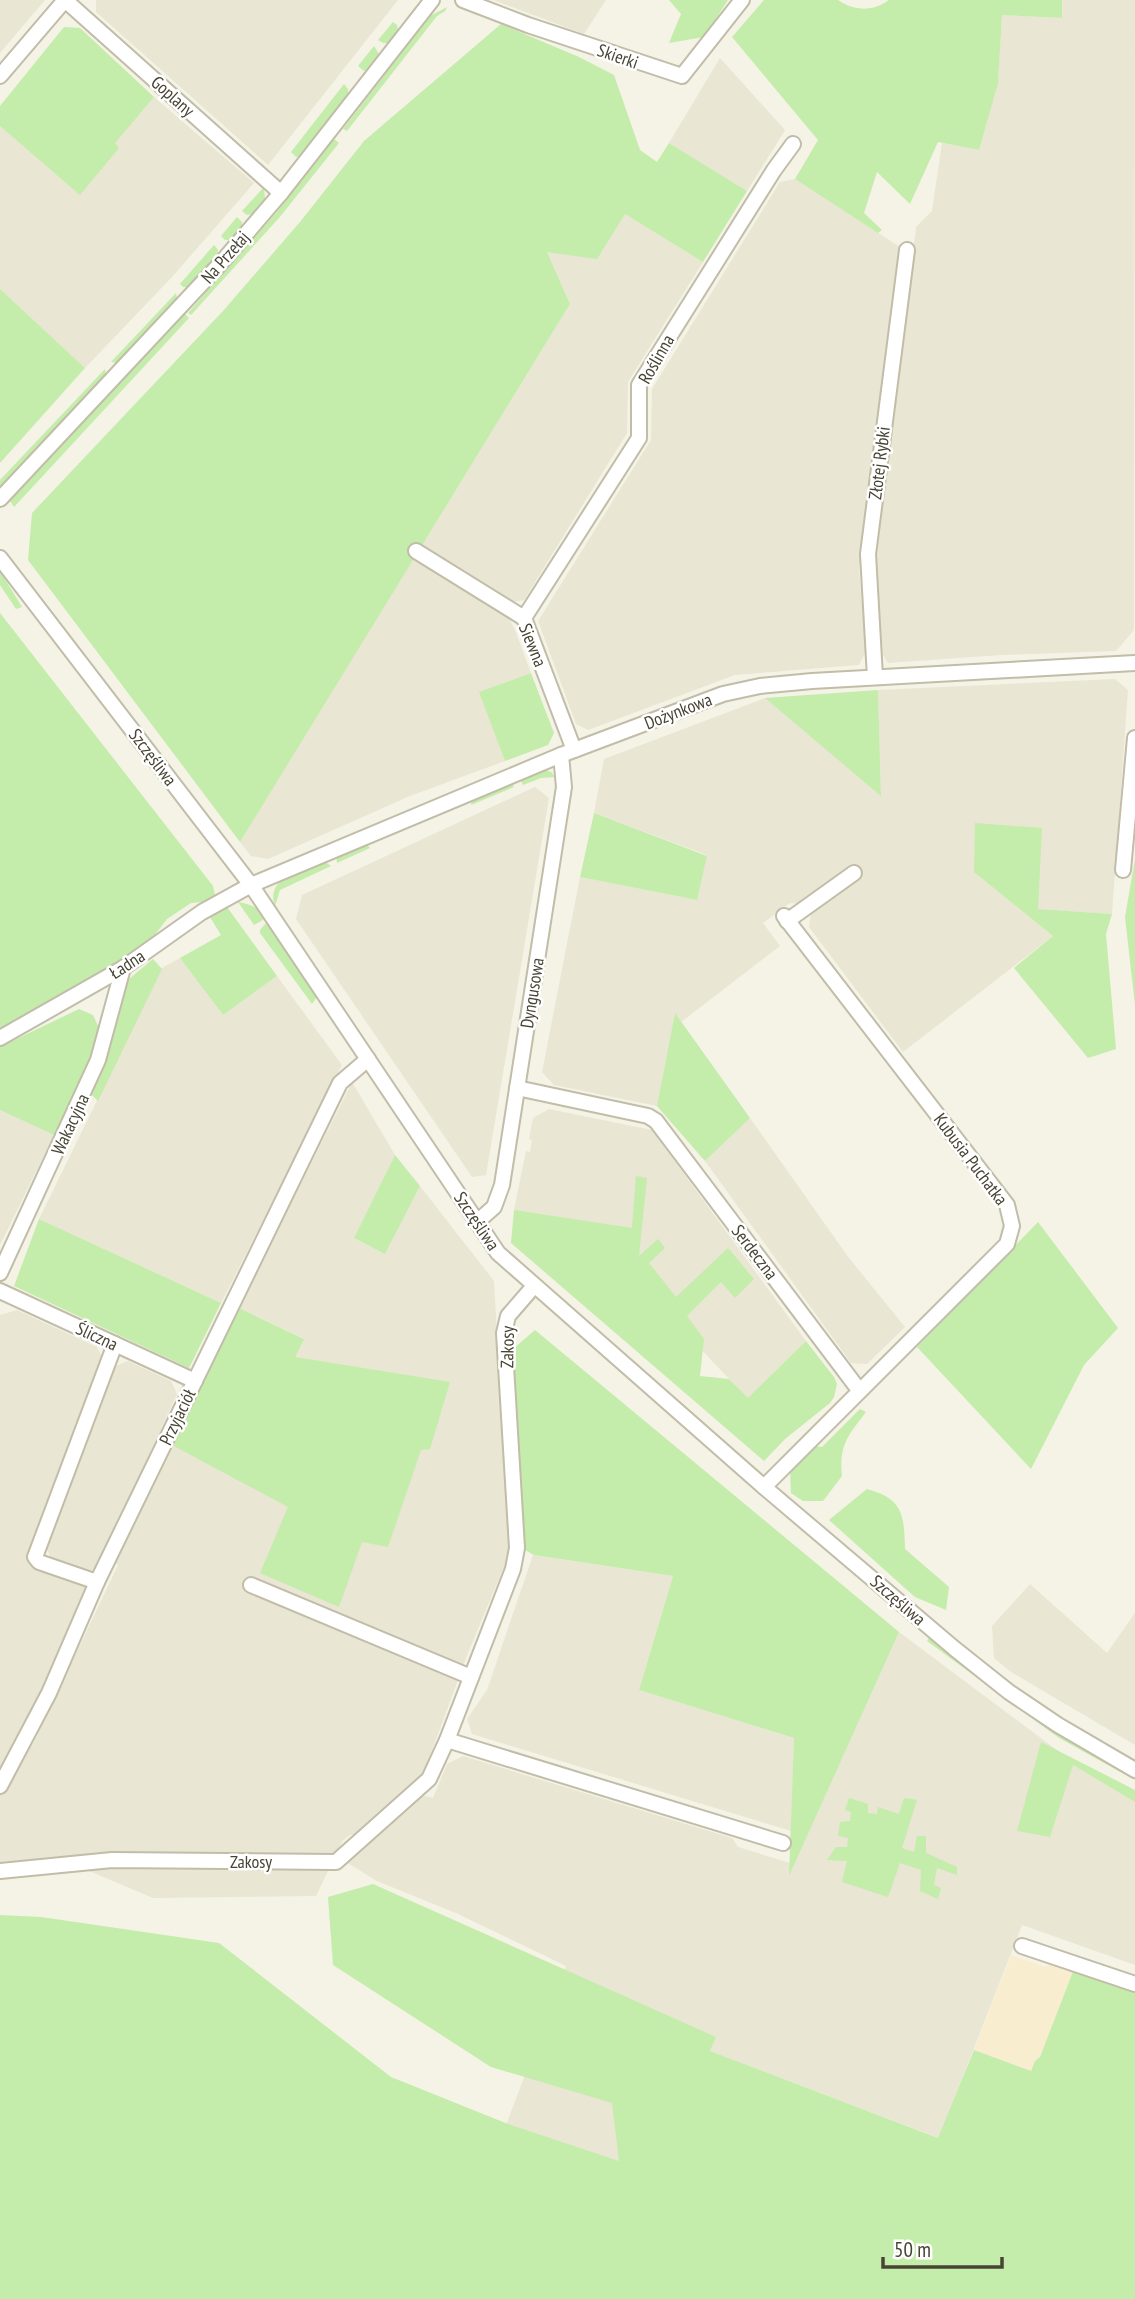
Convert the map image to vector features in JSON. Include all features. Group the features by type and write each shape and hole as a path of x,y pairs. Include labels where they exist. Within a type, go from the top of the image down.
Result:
{"street":[{"name":"Goplany","path":"0,76 65,0 281,193"},
{"name":"Na Przełaj","path":"0,499 221,263 281,193 432,0"},
{"name":"Skierki","path":"463,0 528,25 682,76 742,0"},
{"name":"Roślinna","path":"524,618 639,438 639,385 793,144"},
{"name":"Złotej Rybki","path":"875,677 868,554 907,250"},
{"name":"Siewna","path":"416,551 524,618 568,753"},
{"name":"Szczęśliwa","path":"0,558 251,885 498,1254 764,1487 955,1649 1009,1692 1058,1726 1135,1770"},
{"name":"Dożynkowa","path":"251,885 568,753 737,690 788,683 875,677 1135,663"},
{"path":"1123,870 1135,738"},
{"name":"Dyngusowa","path":"477,1222 494,1208 500,1195 568,753"},
{"name":"Kubusia Puchatka","path":"854,873 785,918 1007,1205 1012,1230 1007,1244 859,1390"},
{"name":"Ładna","path":"0,1038 123,968 202,912 251,885"},
{"name":"Wakacyjna","path":"0,1273 93,1072 107,1032 123,968"},
{"name":"Przyjaciół","path":"0,1786 49,1693 97,1582 340,1083 368,1059"},
{"name":"Serdeczna","path":"517,1088 648,1116 656,1121 859,1390"},
{"name":"Zakosy","path":"0,1871 112,1860 336,1862 429,1779 447,1740 513,1569 517,1548 504,1333 508,1316 534,1286"},
{"name":"Śliczna","path":"0,1291 195,1381"},
{"path":"97,1582 39,1562 35,1557 115,1344"},
{"path":"764,1487 859,1390"},
{"path":"251,1585 471,1677"},
{"path":"447,1740 783,1843"},
{"path":"1022,1946 1135,1984"}],"shaded area":[{"path":"0,0 45,0 0,53"},
{"path":"96,0 398,0 268,165 96,12"},
{"path":"493,0 606,0 584,34"},
{"path":"1062,0 1135,0 1134,630 1116,651 888,663 880,650 875,568 916,227 932,211 942,143 979,150 998,84 1002,15 1061,18"},
{"path":"720,58 785,130 747,191 669,143"},
{"path":"154,97 254,183 172,277 85,368 0,289 0,126 80,194 119,148 114,143"},
{"path":"795,179 900,247 859,570 866,651 859,665 735,675 588,730 576,724 538,621 651,440 652,389 780,182"},
{"path":"625,214 703,262 628,382 627,433 524,600 514,602 422,545 570,304 547,252"},
{"path":"414,557 507,614 515,630 531,673 480,692 505,761 410,796 268,859 251,856 240,842"},
{"path":"1115,679 1128,690 1112,914 1038,909 974,872 1053,936 903,1052 809,927 811,914 861,877 861,867 853,867 803,904 790,903 763,923 780,946 681,1022 675,1014 657,1106 554,1085 542,1072 580,877 697,900 707,855 594,813 604,759 765,698 881,795 878,690"},
{"path":"535,787 549,798 486,1175 472,1177 296,919 302,895"},
{"path":"180,958 223,1015 277,976 342,1065 221,1303 39,1219 162,968"},
{"path":"352,1082 395,1155 354,1238 385,1254 420,1186 494,1281 510,1552 468,1653 421,1780 358,1834 343,1840 316,1896 153,1898 61,1859 0,1865 0,1793 22,1749 32,1746 118,1565 114,1562 172,1445 364,1538 294,1357 303,1338 239,1308"},
{"path":"549,1109 652,1130 806,1341 748,1399 631,1275 514,1210 526,1151 530,1152 532,1140 529,1139 533,1118"},
{"path":"0,1110 54,1135 0,1245"},
{"path":"750,1118 849,1258 905,1327 867,1364 851,1363 705,1161"},
{"path":"17,1310 97,1347 103,1360 26,1560 90,1585 47,1680 0,1772 0,1315"},
{"path":"128,1361 171,1381 177,1394 98,1568 83,1572 52,1561 45,1545 113,1367"},
{"path":"533,1555 673,1576 639,1690 794,1738 791,1831 472,1734 467,1719 487,1690"},
{"path":"1030,1584 1107,1653 1135,1613 1135,1745 1011,1672 994,1658 992,1626"},
{"path":"899,1632 1073,1762 1073,1765 1135,1802 1135,1965 1022,1925 939,2138 710,2051 716,2036 632,2166 506,2125 566,1966 458,1914 377,1881 346,1862 422,1795 433,1798 447,1764 463,1756 732,1838 738,1847 790,1863 790,1873"},
{"path":"1011,1955 1045,1967 1057,1962 1074,1969 1040,2058 1035,2061 1031,2071 974,2050"}],"green space":[{"path":"669,0 728,0 704,37 669,43 681,14"},
{"path":"764,0 838,0 864,9 877,7 889,0 1062,0 1062,18 1002,15 998,84 979,150 938,142 910,204 877,172 864,213 882,230 878,233 795,179 818,140 732,37"},
{"path":"447,7 437,16 347,131 343,129 430,16"},
{"path":"393,22 398,30 388,43 378,40"},
{"path":"501,24 614,75 640,150 657,162 669,143 747,191 703,262 625,214 597,259 547,252 570,304 240,842 28,560 32,513 223,311 300,222 364,141"},
{"path":"64,27 80,28 154,97 115,143 119,148 80,195 0,126 0,106"},
{"path":"374,46 379,54 364,71 358,66"},
{"path":"344,84 348,94 300,156 296,157 291,152"},
{"path":"334,139 339,143 279,218 191,315 188,313 276,213"},
{"path":"264,187 265,199 253,214 247,215 242,211"},
{"path":"237,217 242,222 242,227 230,240 225,240 221,236"},
{"path":"214,245 218,250 217,255 188,287 183,287 180,284"},
{"path":"0,289 85,368 0,463"},
{"path":"176,293 177,299 118,363 111,362"},
{"path":"185,314 189,318 14,507 10,501"},
{"path":"105,369 106,375 0,487 0,480"},
{"path":"0,571 22,607 16,609 0,585"},
{"path":"0,613 213,886 215,895 205,902 191,903 167,919 151,940 70,991 0,1029"},
{"path":"531,673 554,733 548,745 505,761 479,692"},
{"path":"878,690 881,796 765,698"},
{"path":"545,770 555,777 541,778 523,785 520,779"},
{"path":"512,783 514,787 471,805 472,798"},
{"path":"594,813 707,856 697,900 580,877"},
{"path":"975,823 1042,828 1038,909 1112,914 1106,934 1116,1049 1088,1058 1014,968 1053,936 974,872"},
{"path":"365,842 370,848 337,863 336,854"},
{"path":"1135,859 1135,1005 1125,917"},
{"path":"324,861 331,866 280,890 275,906 273,896 281,881 297,871"},
{"path":"238,902 256,908 264,916 263,920 254,925"},
{"path":"227,907 277,976 223,1015 180,958 221,935 210,917"},
{"path":"266,923 317,997 312,1004 260,933"},
{"path":"153,959 162,969 98,1101 92,1095 129,979"},
{"path":"79,1009 93,1015 103,1037 54,1135 0,1110 0,1047"},
{"path":"675,1013 750,1118 705,1161 657,1106"},
{"path":"395,1155 420,1186 385,1254 354,1238"},
{"path":"636,1176 647,1178 639,1256 658,1239 665,1248 649,1263 676,1297 728,1248 754,1279 735,1298 721,1282 687,1316 704,1339 700,1376 729,1379 748,1398 806,1341 834,1377 837,1384 830,1403 785,1439 764,1461 511,1243 514,1210 632,1228"},
{"path":"39,1219 221,1303 189,1368 14,1286"},
{"path":"1038,1222 1118,1328 1084,1365 1031,1469 917,1347"},
{"path":"239,1308 304,1339 295,1357 450,1382 430,1449 421,1450 388,1547 362,1542 339,1607 260,1573 288,1507 172,1445"},
{"path":"535,1330 899,1632 789,1876 794,1738 639,1690 673,1576 534,1555 525,1550 513,1349"},
{"path":"860,1409 866,1412 846,1441 842,1456 842,1476 823,1501 803,1501 791,1493 790,1470 814,1446 822,1447"},
{"path":"867,1489 888,1498 900,1510 905,1549 949,1587 946,1610 915,1597 829,1520"},
{"path":"929,1638 970,1671 1060,1735 1135,1777 1135,1780 1059,1738 927,1641"},
{"path":"1041,1742 1135,1790 1135,1802 1073,1765 1050,1837 1017,1831"},
{"path":"849,1798 868,1804 868,1813 877,1814 878,1807 899,1814 904,1798 917,1800 902,1848 914,1852 917,1836 926,1836 926,1853 957,1867 957,1875 937,1868 934,1885 941,1888 938,1899 920,1891 921,1870 900,1863 888,1897 842,1882 847,1861 827,1860 836,1847 847,1847 848,1838 838,1836 840,1822 850,1821 851,1812 845,1810"},
{"path":"373,1884 716,2037 710,2051 938,2138 974,2050 1031,2071 1040,2057 1074,1969 1135,1992 1135,2299 0,2299 0,1915 41,1917 219,1943 391,2077 508,2124 619,2161 612,2103 491,2067 333,1965 328,1897"}]}
